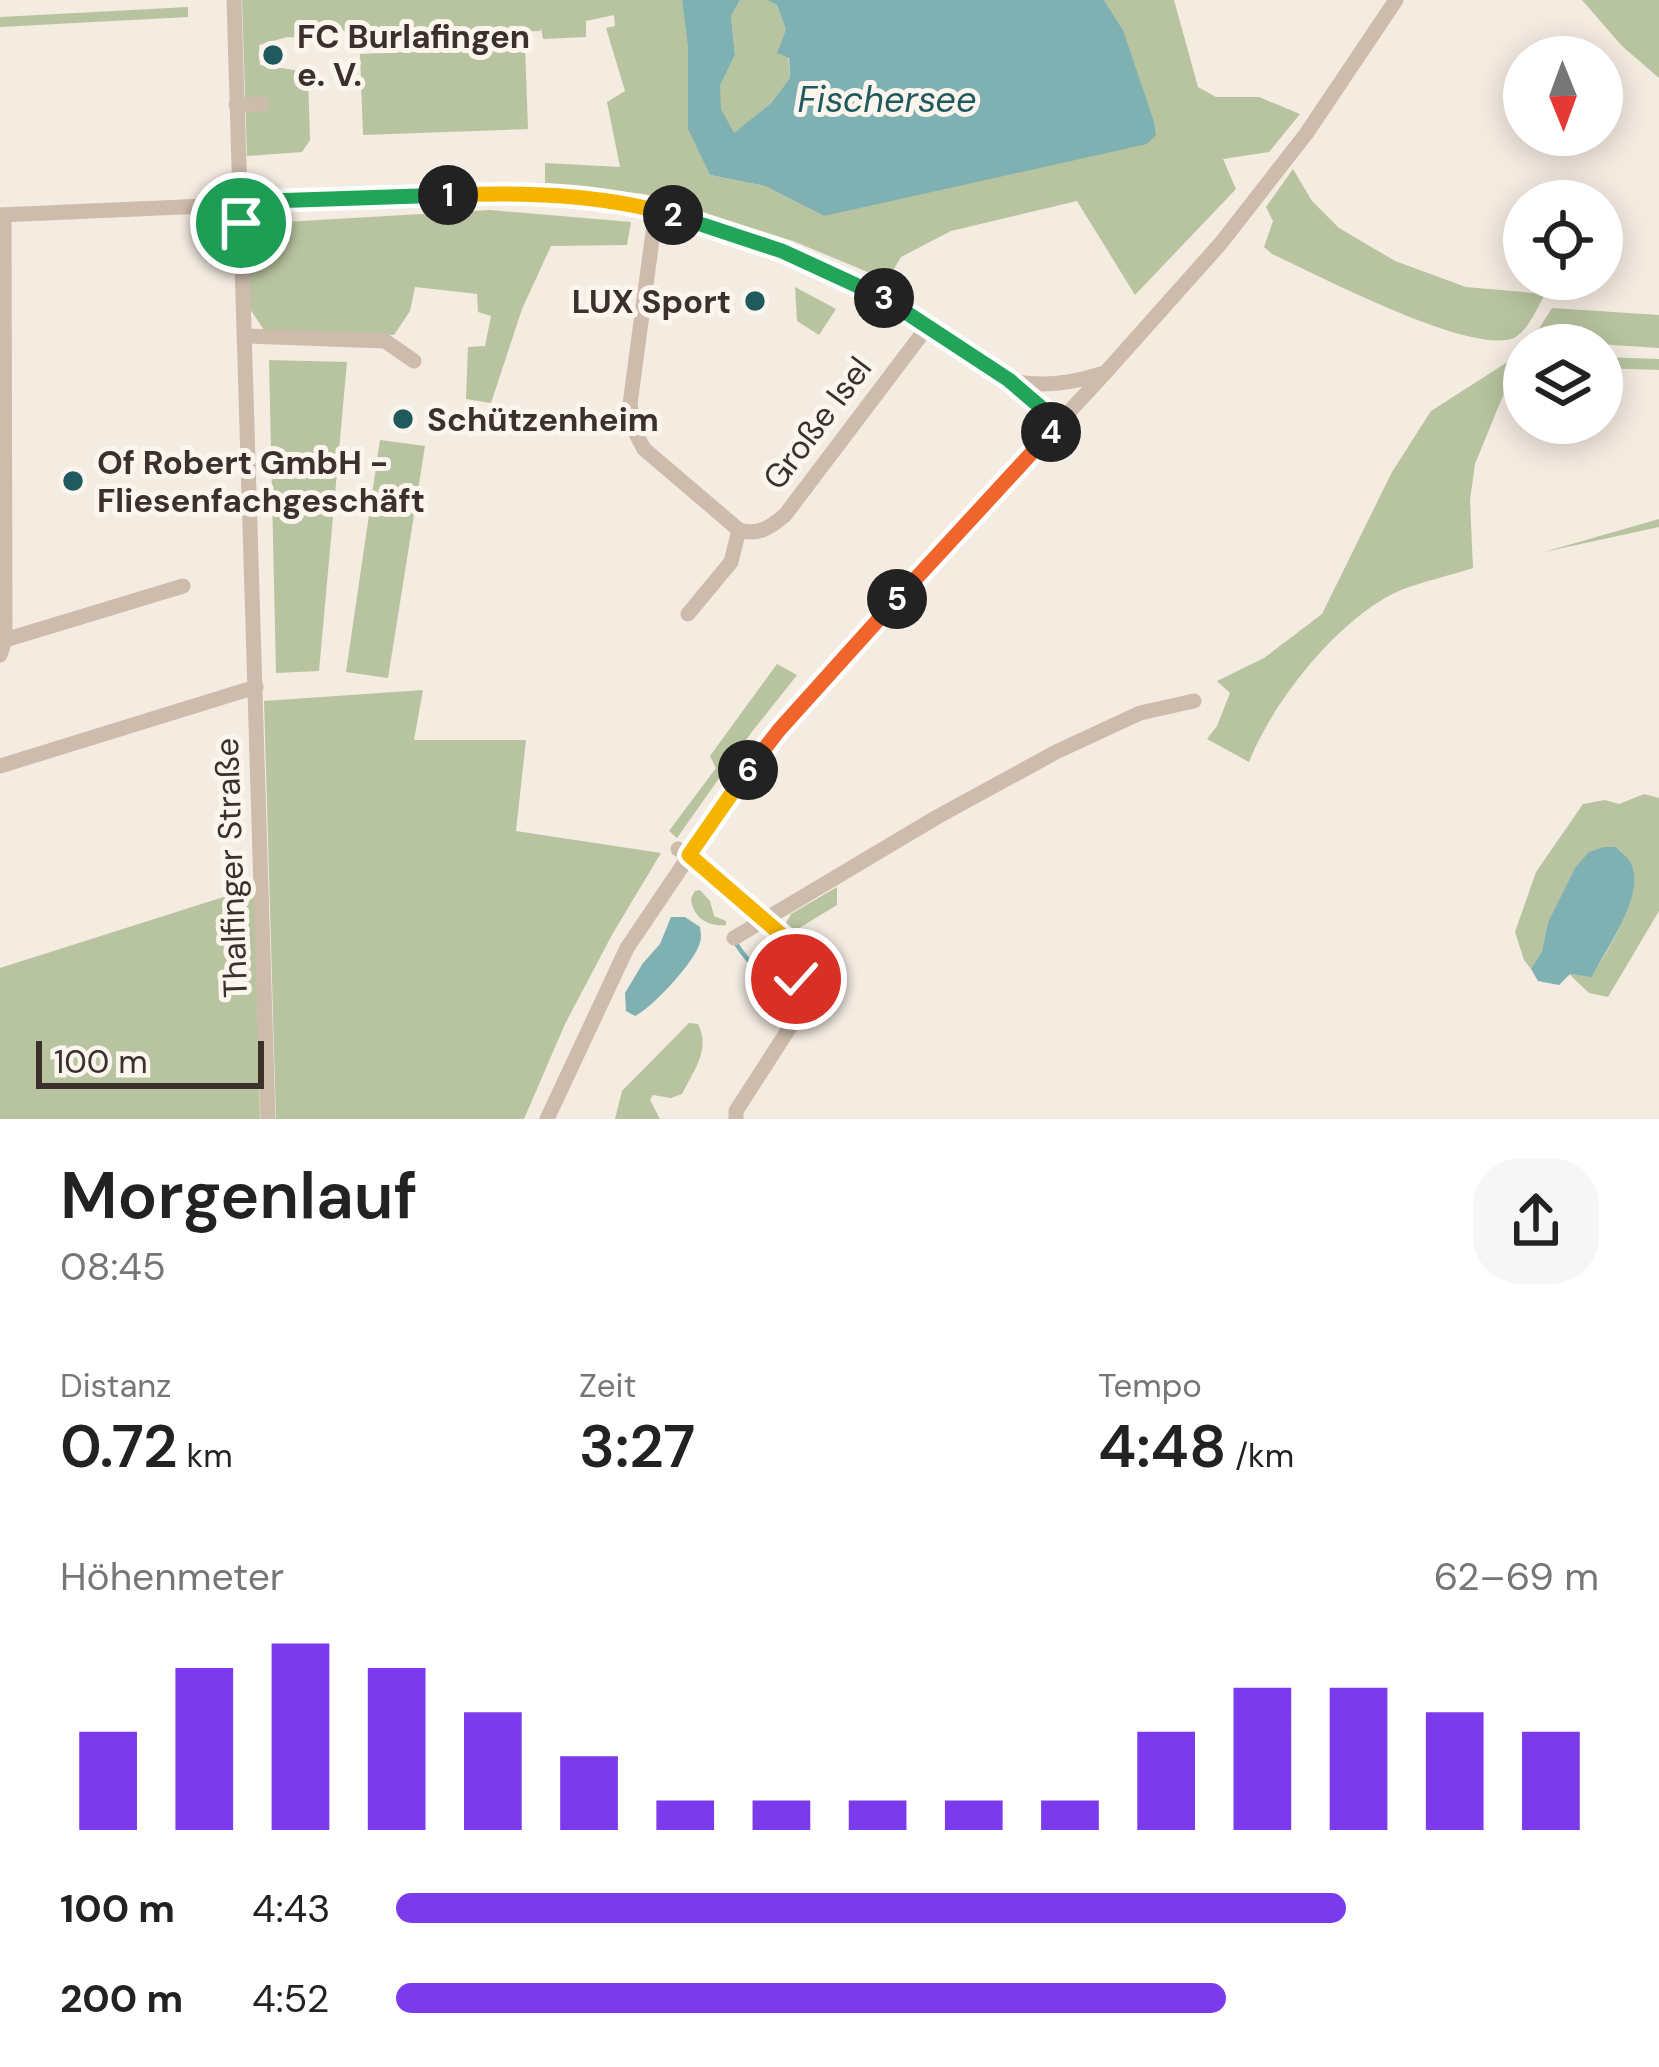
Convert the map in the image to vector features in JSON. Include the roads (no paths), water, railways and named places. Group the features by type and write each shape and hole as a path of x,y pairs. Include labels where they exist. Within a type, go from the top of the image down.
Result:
{"street":[{"name":"Thalfinger Straße","path":"234,0 268,1119"},
{"path":"547,1119 627,948 684,852 779,730 1221,243 1306,134 1396,0"},
{"path":"236,105 261,104"},
{"path":"183,586 3,648 2,215 524,194 656,210 782,251 897,305 1009,380 1059,423"},
{"path":"656,210 630,404 633,428 644,449 739,530 731,562 688,614"},
{"name":"Große Isel","path":"739,530 759,532 785,515 928,326"},
{"path":"246,336 385,341 414,361"},
{"path":"1009,380 1057,385 1106,372"},
{"name":"Thalfinger Straße","path":"0,766 256,687"},
{"path":"734,938 1056,752 1140,713 1194,700"},
{"path":"684,852 784,937 796,979 792,1024 736,1119"}],"water":[{"name":"Fischersee","path":"682,0 740,0 731,16 735,55 720,86 721,109 734,133 771,103 790,78 789,58 777,53 786,30 777,5 767,0 1104,0 1123,30 1156,135 1147,144 824,216 765,186 710,175 688,129 688,46"},
{"path":"1616,847 1630,861 1634,874 1623,920 1592,977 1570,974 1559,985 1538,981 1531,969 1542,951 1548,922 1575,868 1589,852"},
{"path":"671,917 685,917 700,927 699,945 670,986 635,1016 626,1011 625,993 660,944"}],"waterway":[{"path":"735,942 756,967 786,977"}],"place":[{"name":"FC Burlafingen e. V.","path":"273,55"},
{"name":"LUX Sport","path":"755,301"},
{"name":"Schützenheim","path":"403,419"},
{"name":"Of Robert GmbH - Fliesenfachgeschäft","path":"73,481"}]}
